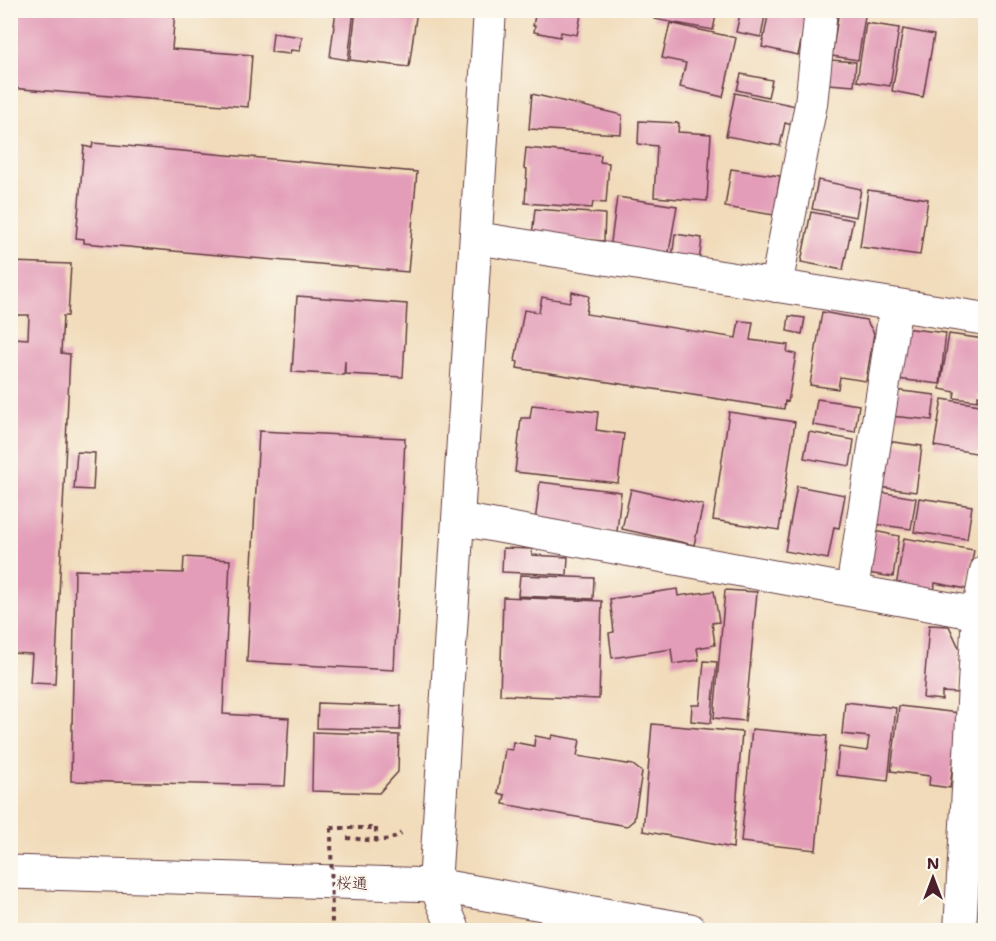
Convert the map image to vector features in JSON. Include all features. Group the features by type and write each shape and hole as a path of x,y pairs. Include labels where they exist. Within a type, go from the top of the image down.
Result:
{"street":[{"path":"454,930 435,885 490,10"},
{"path":"776,286 811,104 821,10"},
{"path":"476,238 986,320"},
{"path":"852,591 896,305"},
{"path":"458,519 982,615"},
{"path":"960,930 986,571"},
{"name":"桜通","path":"10,872 435,885 690,930"}],"path":[{"path":"347,838 395,838 400,835 403,827"},
{"path":"332,930 332,828 376,828 376,839"}],"building":[{"path":"15,10 175,10 172,49 252,55 248,107 10,88 10,30 13,30"},
{"path":"336,10 354,10 348,60 330,57"},
{"path":"356,10 417,10 409,67 350,60"},
{"path":"536,10 582,10 577,35 561,32 560,37 534,32"},
{"path":"656,10 717,10 713,30 654,19"},
{"path":"741,10 766,10 761,37 736,32"},
{"path":"769,10 808,10 798,55 762,47"},
{"path":"839,10 866,10 858,60 832,56"},
{"path":"670,23 736,38 723,97 680,87 686,63 662,58"},
{"path":"866,23 899,28 890,86 857,81"},
{"path":"903,29 934,35 923,97 892,91"},
{"path":"273,33 302,37 300,51 291,50 290,54 271,52"},
{"path":"831,60 856,62 854,86 829,84"},
{"path":"741,74 772,80 768,97 737,90"},
{"path":"735,93 796,106 792,125 785,123 780,146 726,136"},
{"path":"532,94 622,115 621,134 529,129"},
{"path":"639,121 679,123 678,132 711,134 707,201 654,197 657,146 638,144"},
{"path":"93,143 417,172 408,272 84,243 84,239 76,238 84,146 92,148"},
{"path":"526,148 601,155 600,162 609,163 606,203 593,202 592,208 525,203"},
{"path":"731,169 780,176 774,215 725,207"},
{"path":"818,180 861,189 856,217 812,209"},
{"path":"868,190 928,199 920,255 860,247"},
{"path":"617,197 677,206 668,258 610,249"},
{"path":"535,209 605,214 604,241 532,236"},
{"path":"811,212 853,220 843,270 801,262"},
{"path":"675,234 702,238 699,263 672,259"},
{"path":"10,262 71,264 68,316 63,316 61,353 70,354 55,684 30,683 32,654 10,653 10,351 13,351 14,338 28,339 29,315 10,315"},
{"path":"572,292 589,296 586,314 736,338 739,321 753,322 750,340 788,345 787,352 796,354 788,402 785,401 784,409 517,368 518,362 515,361 524,310 539,312 542,297 570,302"},
{"path":"297,296 407,304 403,377 345,374 345,361 344,375 292,372"},
{"path":"822,312 866,320 874,333 866,381 840,377 838,389 810,385"},
{"path":"789,316 805,318 802,334 787,331"},
{"path":"903,328 946,333 940,384 897,379"},
{"path":"949,334 984,339 986,396 978,395 978,401 954,398 955,392 940,389"},
{"path":"893,390 935,395 932,420 890,416"},
{"path":"817,399 859,405 855,432 813,425"},
{"path":"942,399 986,406 986,427 981,454 934,446"},
{"path":"532,405 598,412 596,430 624,434 618,483 515,472 521,418 530,418"},
{"path":"729,412 795,422 779,530 713,520"},
{"path":"259,431 405,438 394,670 247,662"},
{"path":"809,432 854,440 850,466 804,458"},
{"path":"886,441 922,446 916,492 879,487"},
{"path":"77,452 95,453 93,490 74,489"},
{"path":"540,482 621,492 617,532 535,522"},
{"path":"797,486 845,495 839,528 834,527 828,559 785,551"},
{"path":"631,489 703,505 694,545 622,529"},
{"path":"879,492 916,498 911,529 874,524"},
{"path":"919,498 972,506 967,539 914,532"},
{"path":"874,531 899,536 893,577 867,573"},
{"path":"904,538 974,550 967,589 935,583 934,594 896,587"},
{"path":"503,548 532,549 532,555 568,557 567,575 502,572"},
{"path":"184,557 230,560 223,714 289,718 285,786 71,781 75,570 183,573"},
{"path":"520,575 594,578 593,599 518,596"},
{"path":"677,589 678,596 714,591 719,622 712,623 715,645 697,648 699,660 673,664 671,649 612,658 609,633 614,632 610,599"},
{"path":"725,590 757,592 745,721 714,718"},
{"path":"503,597 602,601 599,699 500,695"},
{"path":"929,625 949,626 960,650 958,693 942,692 942,700 923,698"},
{"path":"704,661 717,662 711,723 691,721 692,705 700,705"},
{"path":"845,702 896,708 888,781 836,775 839,747 867,751 869,737 842,734"},
{"path":"318,703 401,706 400,730 317,728"},
{"path":"899,706 959,713 950,788 929,785 930,776 891,771"},
{"path":"652,724 742,732 733,848 643,831"},
{"path":"752,729 827,736 816,850 741,842"},
{"path":"313,732 399,735 398,772 379,793 312,791"},
{"path":"552,735 580,740 577,756 633,765 642,772 634,820 627,826 503,804 505,795 498,793 505,749 512,750 513,742 534,746 535,736 551,739"},
{"path":"984,868 986,869 986,891 980,890"}]}
